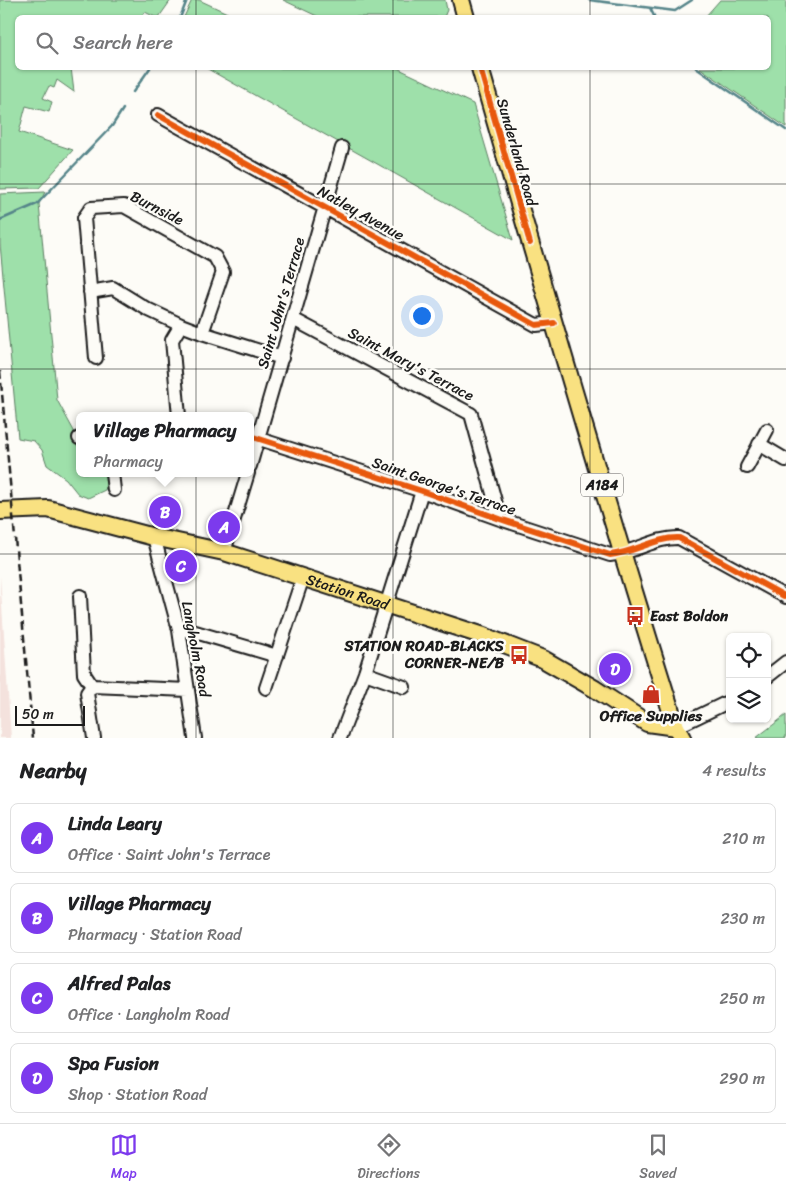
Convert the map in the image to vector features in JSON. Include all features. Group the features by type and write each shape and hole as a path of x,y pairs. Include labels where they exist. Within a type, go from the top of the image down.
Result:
{"main road":[{"path":"461,0 465,15"},
{"name":"Sunderland Road","path":"481,70 622,554 679,732"},
{"name":"Station Road","path":"0,511 48,509 154,537 224,552 481,635 543,659 595,689 647,723 679,732"}],"street":[{"name":"Natley Avenue","path":"158,115 536,325 554,324"},
{"name":"Saint John's Terrace","path":"254,437 282,358 342,148"},
{"name":"Burnside","path":"96,358 84,218 91,208 124,206 215,258 223,272 202,333"},
{"path":"90,292 113,288 147,309 181,325 282,358"},
{"name":"Saint Mary's Terrace","path":"293,319 471,414 500,519"},
{"path":"179,412 172,340 181,325"},
{"path":"746,466 767,430"},
{"name":"Saint George's Terrace","path":"254,437 422,491 610,555 622,554"},
{"path":"759,444 786,460"},
{"path":"112,477 114,490"},
{"path":"224,552 247,477"},
{"path":"340,738 365,673 422,491"},
{"name":"Langholm Road","path":"154,537 179,630 195,738"},
{"path":"622,554 668,538 679,538 786,597"},
{"path":"266,688 303,578"},
{"path":"80,596 84,674 92,686"},
{"path":"179,630 185,629 277,656"},
{"path":"771,674 786,662"},
{"path":"365,673 404,687"},
{"path":"92,686 188,690"},
{"path":"92,686 87,693 94,738"},
{"path":"679,732 726,703"}],"shaded area":[{"path":"0,576 7,680 11,738 0,738"}],"green space":[{"path":"0,0 171,0 160,15 151,15 145,12 143,15 15,15 15,70 71,70 74,92 57,80 54,88 49,86 43,98 52,102 49,112 26,106 19,132 73,150 39,188 0,189"},
{"path":"192,0 199,0 232,15 185,15"},
{"path":"283,0 445,0 447,10 445,15 315,15"},
{"path":"720,0 786,0 786,127 703,70 771,70 771,15 707,15"},
{"path":"210,70 401,70 473,104 513,240"},
{"path":"45,192 39,204 57,400 74,431 76,440 76,477 108,477 105,490 88,498 78,494 66,479 47,465 42,450 34,441 18,438 0,244 0,194"},
{"path":"786,715 786,738 756,738"}],"waterway":[{"path":"181,15 187,0"},
{"path":"589,0 675,11 692,0"},
{"path":"650,8 654,15"},
{"path":"133,92 149,70"},
{"path":"699,70 786,130"},
{"path":"0,220 37,204 112,126 123,109"}],"railway":[{"path":"0,371 33,738"}],"cycle path":[{"path":"481,70 530,243"},
{"path":"158,115 536,325 554,323"},
{"path":"254,437 422,491 610,555 670,538 679,538 786,597"}],"place":[{"name":"Village Pharmacy","path":"165,512"},
{"name":"Linda Leary","path":"224,527"},
{"name":"Alfred Palas","path":"181,566"},
{"name":"East Boldon","path":"635,616"},
{"name":"STATION ROAD-BLACKS CORNER-NE/B","path":"519,655"},
{"name":"Spa Fusion","path":"615,669"},
{"name":"Office Supplies","path":"651,694"}]}
